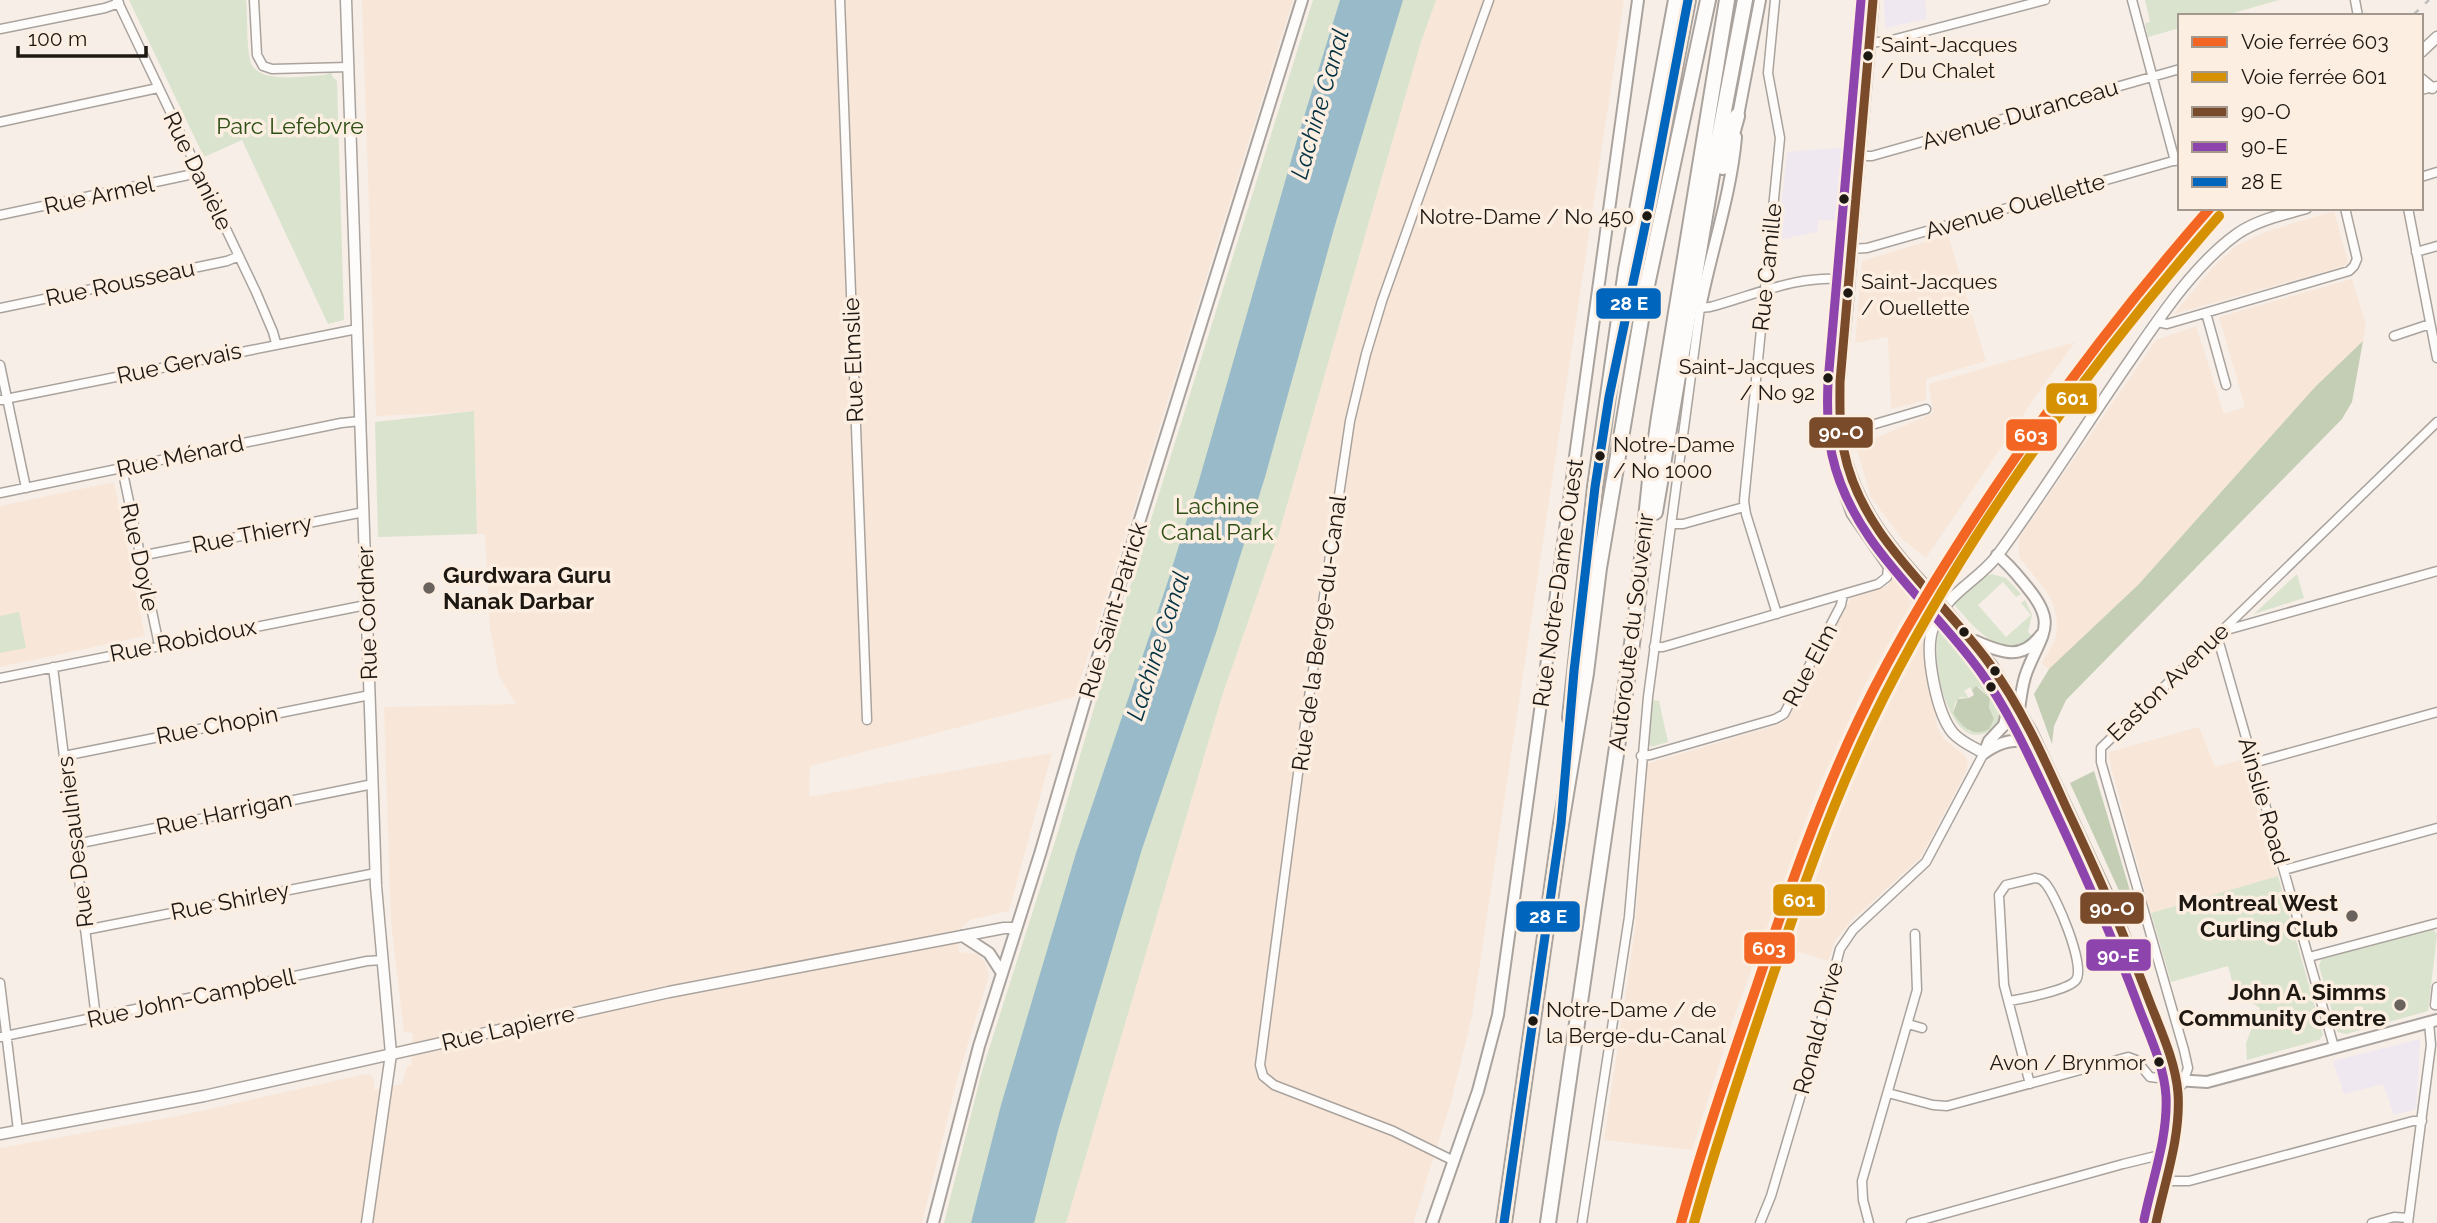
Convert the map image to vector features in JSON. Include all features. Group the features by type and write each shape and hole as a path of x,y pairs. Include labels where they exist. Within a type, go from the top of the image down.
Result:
{"highway":[{"path":"1561,824 1574,671 1595,487 1626,270 1676,0"},
{"path":"1609,397 1649,207 1688,0"},
{"name":"Autoroute du Souvenir","path":"1504,1223 1561,824 1586,673 1599,568 1646,290 1708,0"},
{"name":"Autoroute du Souvenir","path":"1548,1223 1636,616 1650,480 1667,361 1727,0"},
{"path":"1636,616 1745,0"},
{"path":"1704,228 1737,116"},
{"path":"1557,1223 1559,1158"}],"main road":[{"name":"Rue Saint-Patrick","path":"933,1223 968,1081 1302,0"},
{"name":"Rue Notre-Dame Ouest","path":"1432,1223 1488,1060 1501,999 1638,0"},
{"path":"1700,308 1707,268 1732,169 1737,116 1760,0"},
{"path":"1873,0 1850,249 1840,391 1841,435 1850,474 1870,517 1891,548 1972,640 2019,709 2113,907 2180,1081 2170,1154 2155,1223"},
{"path":"1997,555 2037,600 2044,614 2040,645 2025,676 2019,709"},
{"path":"1972,640 1998,651 2016,653 2035,643 2044,629"},
{"path":"1984,752 1989,741 2004,725 2011,696"},
{"path":"1984,752 2010,740 2036,742"},
{"path":"963,936 989,953 1002,973"},
{"path":"2180,1081 2207,1082 2433,1021"},
{"name":"Rue Notre-Dame Ouest","path":"1438,1223 1454,1161"}],"street":[{"path":"254,0 257,55 263,66 272,69 349,67"},
{"name":"Rue Cordner","path":"346,0 376,873 391,1054 367,1223"},
{"name":"Rue Elmslie","path":"840,0 866,720"},
{"name":"Rue de la Berge-du-Canal","path":"1454,1161 1402,1135 1274,1085 1263,1076 1260,1065 1300,758 1354,402 1382,302 1489,0"},
{"name":"Rue Camille","path":"1775,0 1768,73 1780,135 1744,507 1777,614"},
{"path":"1869,43 1888,41 2045,0"},
{"path":"2132,0 2178,160"},
{"path":"0,29 105,8 118,2"},
{"name":"Rue Danièle","path":"118,2 239,256 272,328 276,343"},
{"path":"2423,50 2437,37"},
{"name":"Avenue Duranceau","path":"1859,156 1872,156 2178,70"},
{"path":"0,122 158,88"},
{"name":"Avenue Ouellette","path":"1850,249 1867,248 2178,160"},
{"name":"Rue Armel","path":"0,215 198,173"},
{"path":"1984,752 1957,737 1944,718 1933,671 1931,637 1935,625 1955,593 1997,555 2157,322 2208,259 2231,238 2263,220 2299,210"},
{"path":"2157,322 2167,324 2345,273 2355,265 2357,255 2346,210"},
{"path":"2408,210 2437,356"},
{"path":"2416,252 2437,246"},
{"name":"Rue Rousseau","path":"0,308 229,261 239,256"},
{"path":"1583,1223 1629,917 1641,756 1700,308 1814,278 1849,280"},
{"path":"2426,304 2437,311"},
{"path":"2206,313 2226,385"},
{"path":"2394,336 2430,324"},
{"name":"Rue Gervais","path":"4,400 276,343 358,329"},
{"path":"0,365 4,400 26,488"},
{"path":"1654,647 1663,647 1843,595 1887,578 1888,568 1851,514 1832,459 1826,422 1840,391"},
{"path":"1841,435 1926,409"},
{"name":"Rue Ménard","path":"0,493 361,421"},
{"name":"Easton Avenue","path":"2180,1081 2188,1065 2099,754 2104,743 2437,422"},
{"name":"Rue Doyle","path":"122,468 159,645"},
{"path":"1671,524 1684,524 1744,507"},
{"name":"Rue Thierry","path":"140,556 364,512"},
{"path":"2217,635 2437,570"},
{"name":"Rue Elm","path":"1641,756 1738,730 1784,714 1841,605 1843,595"},
{"name":"Rue Robidoux","path":"0,678 366,605"},
{"name":"Ainslie Road","path":"2217,635 2334,1047"},
{"name":"Rue Desaulniers","path":"53,667 96,1018"},
{"name":"Rue Chopin","path":"64,756 370,695"},
{"path":"2253,763 2437,712"},
{"name":"Ronald Drive","path":"1760,1223 1771,1196 1807,1074 1840,949 1853,930 1926,862 1984,752"},
{"name":"Rue Harrigan","path":"76,844 373,784"},
{"path":"2284,870 2437,828"},
{"name":"Rue Shirley","path":"85,930 376,873"},
{"path":"2009,1001 2071,985 2079,973 2072,940 2059,911 2046,885 2035,878 2006,885 2000,893 2003,979 2030,1084"},
{"path":"2309,957 2437,923"},
{"name":"Rue Lapierre","path":"0,1134 204,1096 669,992 1004,928 1016,928"},
{"path":"1869,1223 1862,1194 1862,1181 1918,986 1915,934"},
{"name":"Rue John-Campbell","path":"3,1036 367,961 383,960"},
{"path":"0,983 3,1036 18,1130"},
{"path":"2435,1005 2437,987"},
{"path":"2372,1223 2391,1218 2408,1221 2433,1021"},
{"path":"1908,1024 1922,1028"},
{"path":"1888,1093 1947,1107 2128,1057 2136,1060 2150,1077 2180,1081"},
{"path":"2164,1181 2189,1181 2413,1121 2422,1121"},
{"path":"1911,1223 2160,1154 2170,1154"}],"shaded area":[{"path":"362,0 1293,0 1075,697 810,766 809,797 1052,753 1009,911 970,920 957,932 959,952 976,954 985,961 989,976 958,1076 922,1223 0,1223 0,1148 183,1115 365,1074 371,1075 374,1080 374,1090 402,1084 407,1066 411,1065 413,1033 404,1032 391,923 384,707 516,704 499,676 490,628 485,534 477,534 474,412 376,416"},
{"path":"1436,0 1624,0 1472,1016 1451,1102 1413,1223 1066,1223 1222,696 1278,536 1421,42"},
{"path":"1884,0 1925,0 1927,19 1885,28"},
{"path":"1850,147 1844,221 1819,220 1817,232 1778,240 1787,152"},
{"path":"2334,211 2348,262 2344,266 2174,314 2212,268 2236,246 2265,232"},
{"path":"1948,235 1986,361 1926,379 1926,400 1891,409 1888,337 1855,343 1862,261"},
{"path":"2352,279 2366,325 2363,341 2315,387 2139,584 2049,669 2042,663 2056,638 2057,622 2053,604 2047,592 2019,557 2019,538 2156,340 2196,326 2224,414 2245,407 2219,317"},
{"path":"2075,342 1926,558 1903,540 1871,497 1857,449 1933,413 1929,384"},
{"path":"114,482 145,636 0,667 0,506"},
{"path":"1891,563 1917,593 1865,685 1815,795 1732,1023 1692,1150 1604,1140 1635,930 1646,764 1777,725 1788,719 1851,598 1887,586 1893,576"},
{"path":"1925,632 1925,660 1938,729 1944,739 1965,756 1968,763 1966,772 1921,857 1850,922 1835,941 1828,961 1790,949 1861,760"},
{"path":"2199,727 2215,767 2244,759 2278,876 2151,913 2109,752"},
{"path":"2420,1039 2416,1109 2394,1115 2383,1084 2344,1094 2333,1061"}],"green space":[{"name":"Parc Lefebvre","path":"129,0 246,0 249,53 254,68 261,73 282,77 324,75 332,72 337,81 344,320 328,324 242,140 204,157"},
{"name":"Lachine Canal Park","path":"1313,0 1436,0 1421,42 1278,536 1222,696 1066,1223 944,1223 982,1071"},
{"path":"2145,0 2279,0 2230,14 2178,14 2178,29 2148,37 2145,23 2150,22"},
{"path":"2363,341 2352,402 2342,419 2066,700 2054,726 2052,744 2034,694 2049,669 2139,584 2315,387"},
{"path":"474,411 477,534 378,537 375,422"},
{"path":"1992,574 2006,578 2021,594 2016,597 2003,582 1978,605 2006,637 2031,615 2021,603 2025,600 2032,615 2028,632 2033,637 2022,645 2000,645 1990,639 1954,604 1971,586"},
{"path":"2297,574 2304,598 2254,614"},
{"path":"19,612 26,648 0,653 0,616"},
{"path":"1942,622 1987,681 1984,683 2000,701 2000,720 1991,730 1978,735 1971,734 1965,731 1949,710 1937,663 1938,634","holes":["1970,687 1972,690 1979,687 1990,698 1989,706 1994,719 1970,732 1953,713 1955,703 1960,697 1969,698 1964,691"]},
{"path":"1976,686 1990,698 1989,707 1994,719 1989,729 1973,732 1964,727 1953,713 1958,699 1974,695 1972,690"},
{"path":"1653,700 1659,701 1668,742 1651,747 1648,743"},
{"path":"2094,771 2140,924 2125,904 2070,783"},
{"path":"2278,876 2323,1035 2319,1040 2247,1060 2246,1043 2260,1008 2235,992 2228,966 2171,982 2151,913"},
{"path":"2433,928 2437,935 2428,1011 2346,1034 2338,1032 2319,966 2322,958"}],"water":[{"name":"Lachine Canal","path":"1340,0 1403,0 1335,225 1265,477 1216,633 1142,849 1059,1127 1034,1223 971,1223 1001,1105 1076,853 1198,484"}],"railway":[{"path":"2414,14 2429,0"},
{"path":"1687,1223 1733,1074 1806,859 1843,766 1886,676 1952,563 2042,430 2126,317 2215,210"}],"rail line":[{"name":"603","path":"1681,1223 1717,1104 1792,884 1830,784 1874,689 1940,573 2019,452 2125,310 2208,210"},
{"name":"601","path":"1694,1223 1711,1163 1792,920 1842,788 1871,723 1944,589 2028,458 2122,333 2219,216"}],"transit line":[{"path":"1504,1223 1561,824 1574,671 1595,487 1609,397 1649,207 1688,0"},
{"name":"90-E","path":"1861,0 1828,382 1832,455 1842,487 1856,517 1874,544 1960,645 2002,704 2055,811 2117,952 2159,1059 2165,1084 2165,1127 2144,1220"},
{"name":"90-O","path":"1873,0 1840,382 1844,451 1853,482 1884,538 1989,663 2031,733 2098,876 2161,1029 2176,1080 2178,1109 2172,1158 2156,1223"}],"place":[{"name":"Saint-Jacques / Du Chalet","path":"1868,56"},
{"name":"Notre-Dame / No 450","path":"1647,216"},
{"name":"Saint-Jacques / Ouellette","path":"1848,293"},
{"name":"Saint-Jacques / No 92","path":"1828,378"},
{"name":"Notre-Dame / No 1000","path":"1600,456"},
{"name":"Gurdwara Guru Nanak Darbar","path":"429,588"},
{"name":"Montreal West Curling Club","path":"2352,916"},
{"name":"John A. Simms Community Centre","path":"2400,1005"},
{"name":"Notre-Dame / de la Berge-du-Canal","path":"1533,1021"},
{"name":"Avon / Brynmor","path":"2159,1062"}]}
